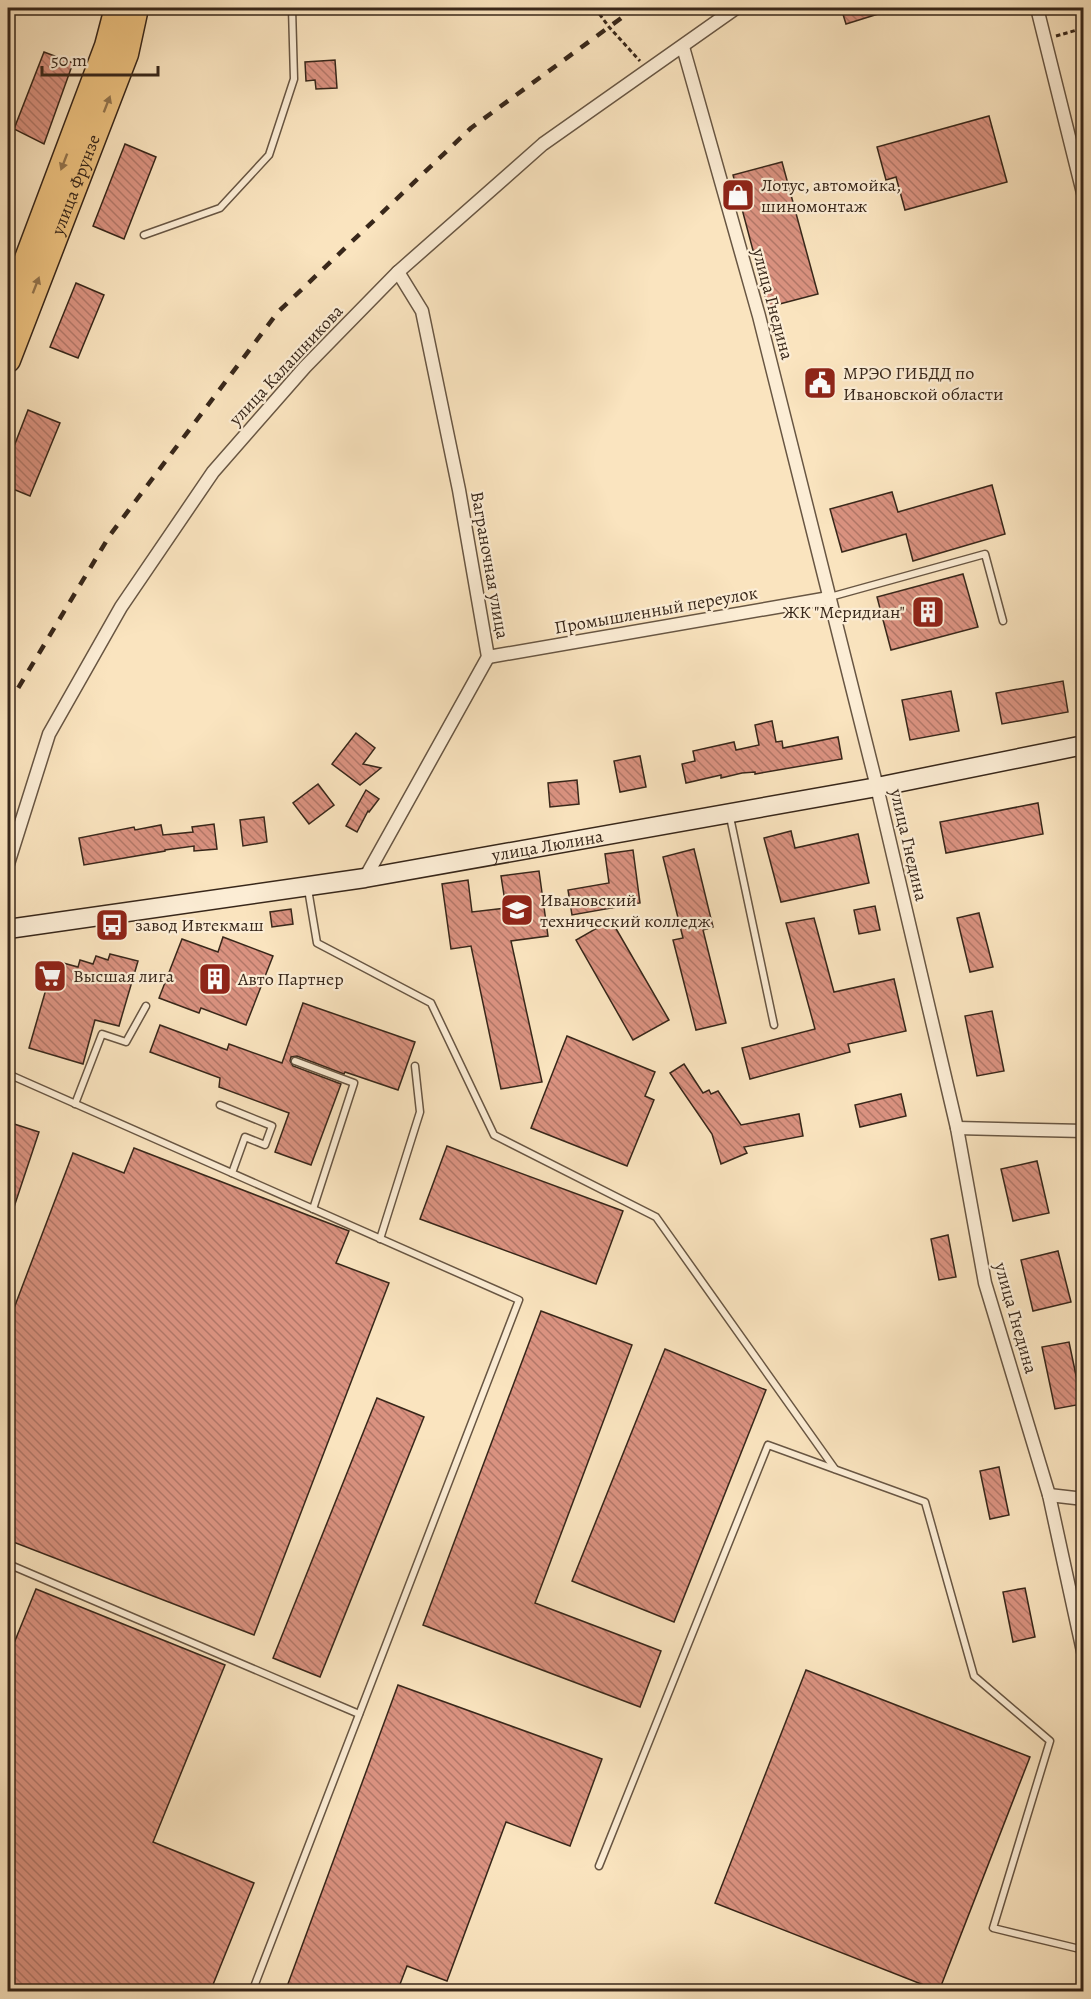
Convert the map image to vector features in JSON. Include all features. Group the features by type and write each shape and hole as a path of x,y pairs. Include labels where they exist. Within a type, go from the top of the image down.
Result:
{"highway":[{"name":"улица Фрунзе","path":"10,296 107,46 117,8"},
{"name":"улица Фрунзе","path":"8,360 126,54 136,8"}],"main road":[{"name":"улица Люлина","path":"8,929 365,878 877,787 1083,745"}],"street":[{"name":"улица Калашникова","path":"8,864 48,734 121,607 213,472 305,367 398,272 543,144 736,8"},
{"path":"1037,8 1083,196"},
{"name":"улица Гнедина","path":"683,47 759,316 877,787 957,1128 985,1283 1048,1495 1083,1656"},
{"name":"Ваграночная улица","path":"365,878 489,657 459,490 422,311 398,272"},
{"name":"Промышленный переулок","path":"489,657 829,598"},
{"path":"957,1128 1083,1131"},
{"path":"1048,1495 1083,1499"}],"lane":[{"path":"144,235 220,208 269,155 294,79 291,8"},
{"path":"829,598 986,554 1003,621"},
{"path":"729,813 774,1025"},
{"path":"307,886 317,943 431,1003 494,1135 656,1217 835,1469"},
{"path":"75,1104 102,1034 126,1042 146,1006"},
{"path":"295,1061 354,1083 313,1209"},
{"path":"380,1239 420,1112 415,1066"},
{"path":"8,1074 519,1300 252,1992"},
{"path":"220,1105 272,1126 265,1145 245,1137 232,1173"},
{"path":"599,1866 768,1445 925,1502 974,1676 1050,1741 993,1928 1083,1950"},
{"path":"8,1564 359,1714"}],"path":[{"path":"595,8 648,71"},
{"path":"1045,39 1083,28"}],"building":[{"path":"841,8 890,8 891,10 846,24"},
{"path":"44,52 73,63 44,144 14,129"},
{"path":"335,60 337,88 316,89 315,80 306,81 305,62"},
{"path":"989,116 1007,182 905,210 896,177 886,180 877,147"},
{"path":"125,144 156,157 124,239 93,226"},
{"path":"782,162 818,294 768,307 733,175"},
{"path":"76,283 104,295 78,358 50,347"},
{"path":"28,410 60,423 30,496 8,487 8,462"},
{"path":"992,485 1005,534 913,561 906,534 842,552 830,509 892,492 898,512"},
{"name":"ЖК \"Меридиан\"","path":"963,574 978,627 891,650 877,597"},
{"path":"1063,681 1068,712 1002,724 996,693"},
{"path":"951,691 959,731 910,740 902,700"},
{"path":"772,721 776,742 782,741 783,748 838,737 842,759 755,774 755,772 742,773 721,778 721,775 686,783 682,764 695,761 693,751 734,742 736,750 759,745 755,725"},
{"path":"356,733 375,748 363,764 381,768 360,785 332,764"},
{"path":"640,756 646,787 620,792 614,761"},
{"path":"577,780 579,804 550,807 548,783"},
{"path":"318,784 334,805 309,824 293,803"},
{"path":"366,790 379,799 368,811 357,832 346,826"},
{"path":"1038,803 1043,834 946,853 940,822"},
{"path":"264,817 267,842 243,846 240,820"},
{"path":"214,824 217,849 194,851 194,846 84,865 79,838 134,827 135,830 161,825 163,835 193,832 192,827"},
{"path":"791,831 795,848 858,834 869,883 781,902 764,838"},
{"path":"694,849 713,927 703,930 726,1023 696,1030 673,940 683,938 663,857"},
{"path":"633,850 640,903 572,915 568,890 609,883 605,854"},
{"path":"539,871 548,936 511,941 542,1082 501,1089 471,946 451,949 442,884 468,880 472,912 506,908 501,876"},
{"path":"875,906 880,930 859,934 854,910"},
{"path":"291,909 293,924 272,927 270,912"},
{"path":"979,913 993,967 970,972 957,918"},
{"path":"814,918 834,992 894,979 906,1031 848,1044 850,1052 750,1079 742,1048 815,1029 786,923"},
{"path":"611,920 669,1020 633,1040 576,940"},
{"name":"Авто Партнер","path":"223,937 273,956 246,1025 201,1008 199,1013 159,998 182,939 218,952"},
{"path":"110,954 138,961 119,1026 95,1020 83,1064 29,1048 53,965 61,968 63,963 78,967 80,960 93,964 96,956 108,960"},
{"path":"303,1003 415,1042 398,1090 345,1072 344,1074 297,1056 291,1057 290,1061 293,1066 341,1084 311,1165 275,1152 289,1113 219,1087 220,1078 150,1052 160,1025 227,1050 229,1044 282,1063"},
{"path":"992,1011 1004,1071 977,1076 965,1016"},
{"path":"567,1036 655,1072 645,1096 654,1100 627,1166 531,1128"},
{"path":"684,1064 703,1093 709,1090 711,1094 718,1091 741,1125 799,1114 803,1136 744,1147 747,1153 721,1164 712,1134 670,1073"},
{"path":"901,1094 906,1116 860,1127 855,1105"},
{"path":"8,1122 39,1132 10,1219 8,1219"},
{"path":"447,1146 623,1211 596,1284 420,1219"},
{"path":"134,1148 349,1231 336,1263 389,1283 254,1635 8,1540 8,1324 73,1153 124,1173"},
{"path":"1037,1161 1049,1213 1013,1221 1001,1169"},
{"path":"948,1235 956,1277 939,1280 931,1239"},
{"path":"1058,1251 1071,1302 1033,1311 1021,1260"},
{"path":"541,1311 632,1345 535,1603 661,1651 640,1707 423,1625"},
{"path":"1069,1342 1082,1404 1055,1409 1042,1347"},
{"path":"665,1349 766,1390 674,1622 572,1581"},
{"path":"377,1398 424,1417 320,1677 273,1658"},
{"path":"999,1467 1009,1515 990,1519 980,1471"},
{"path":"1025,1588 1035,1637 1013,1642 1003,1592"},
{"path":"36,1589 225,1665 153,1842 254,1883 210,1992 8,1992 8,1658"},
{"path":"806,1670 1030,1757 939,1991 715,1903"},
{"path":"398,1685 602,1759 570,1846 506,1822 447,1981 407,1966 397,1992 285,1992"}],"railway":[{"path":"8,705 110,535 278,312 471,128 635,8"}],"place":[{"name":"Лотус, автомойка, шиномонтаж","path":"738,195"},
{"name":"МРЭО ГИБДД по Ивановской области","path":"820,383"},
{"name":"ЖК \"Меридиан\"","path":"928,612"},
{"name":"Ивановский технический колледж","path":"517,910"},
{"name":"завод Ивтекмаш","path":"112,925"},
{"name":"Высшая лига","path":"50,976"},
{"name":"Авто Партнер","path":"215,979"}]}
